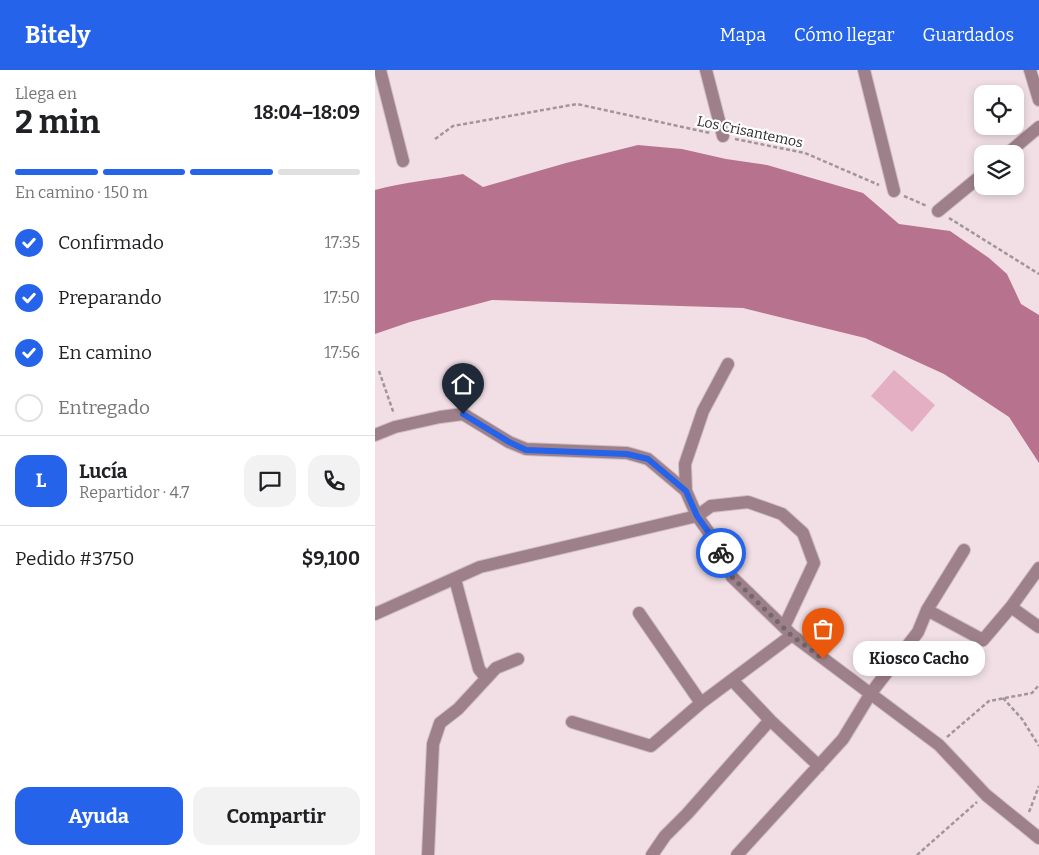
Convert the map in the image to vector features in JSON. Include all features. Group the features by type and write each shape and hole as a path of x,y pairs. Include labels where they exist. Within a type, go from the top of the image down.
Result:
{"street":[{"path":"380,70 403,161"},
{"path":"706,70 723,136"},
{"path":"864,70 894,191"},
{"path":"1030,70 1039,100"},
{"path":"1018,145 1039,127"},
{"path":"938,211 974,181"},
{"path":"728,364 703,411 685,464 686,491 697,516 715,541 732,577 788,631 939,745 986,795 1039,838"},
{"path":"375,435 395,427 463,414 526,450 627,454 648,459 686,491"},
{"path":"375,614 480,568 697,516 711,506 748,502 782,514 803,533 814,563 788,631 733,681 701,703 651,746 572,722"},
{"path":"737,855 843,739 871,693 918,632 927,610 964,550"},
{"path":"927,610 983,640 1011,607 1039,568"},
{"path":"455,579 479,669 485,678"},
{"path":"1011,607 1039,627"},
{"path":"639,613 701,703"},
{"path":"428,855 433,744 440,723 458,709 496,668 518,659"},
{"path":"733,681 770,720 819,766"},
{"path":"652,855 665,836 687,814 770,720"}],"path":[{"name":"Los Crisantemos","path":"435,139 453,126 577,104 805,153 938,211 1039,274"},
{"path":"379,371 394,414 395,427"},
{"path":"939,745 989,700 1032,693 1039,686"},
{"path":"1003,698 1023,719 1039,746"},
{"path":"1023,825 1039,786"},
{"path":"917,855 986,795"}],"shaded area":[{"path":"638,145 682,149 726,159 767,165 863,193 899,224 950,231 989,258 1007,274 1021,304 1039,315 1039,463 1009,417 944,374 865,338 743,308 492,300 410,322 375,334 375,190 463,174 483,187"},
{"path":"894,370 935,405 912,432 871,396"}],"way so far":[{"path":"721,553 732,577 792,636 823,659"}],"place":[{"name":"Kiosco Cacho","path":"823,659"}],"route":[{"path":"463,414 526,450 627,454 648,459 686,491 697,516 721,553"}]}
